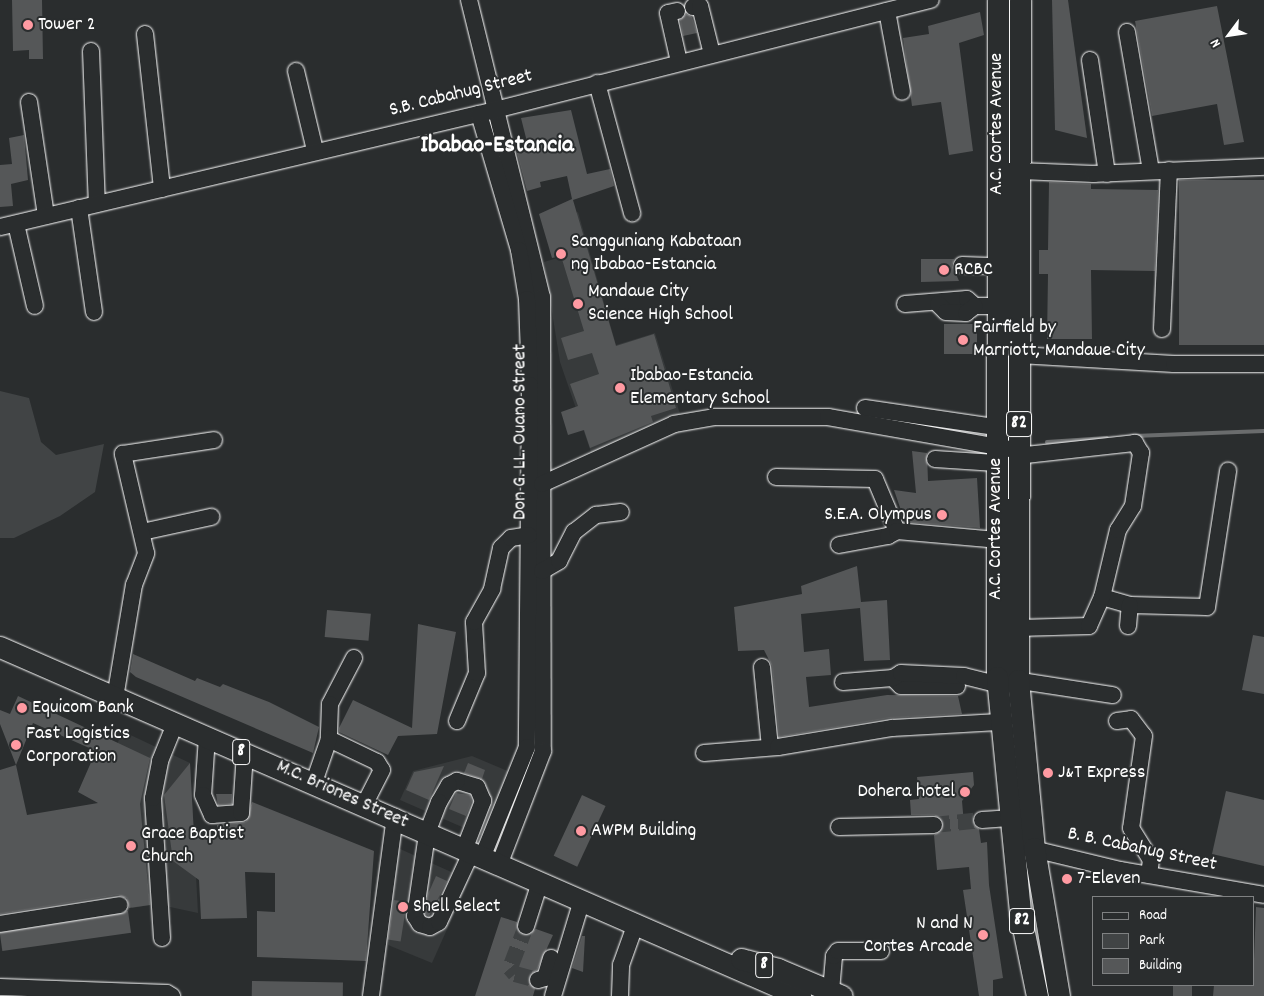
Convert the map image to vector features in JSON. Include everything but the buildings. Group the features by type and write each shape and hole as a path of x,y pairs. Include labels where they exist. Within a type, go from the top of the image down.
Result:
{"main road":[{"name":"A.C. Cortes Avenue","path":"998,0 996,447 997,540 1004,680 1059,996"},
{"name":"A.C. Cortes Avenue","path":"1020,0 1018,628 1004,680 999,722 1020,913 1037,996"},
{"path":"997,188 1020,180"},
{"name":"M.C. Briones Street","path":"0,647 174,724 365,803 479,857 683,943 772,990"},
{"name":"M.C. Briones Street","path":"683,943 778,968 837,994"},
{"name":"8","path":"772,990 800,996"}],"street":[{"name":"Don G. LL. Ouano Street","path":"469,0 496,109 526,249 527,299 542,484 542,571 535,600"},
{"name":"S.B. Cabahug Street","path":"8,225 162,189 315,150 479,114 597,82 931,0"},
{"path":"680,62 668,13 700,6 712,54"},
{"path":"887,11 902,92"},
{"path":"1127,32 1151,171"},
{"path":"144,34 162,189"},
{"path":"91,51 97,204"},
{"path":"1090,60 1107,174"},
{"path":"296,71 315,150"},
{"path":"597,82 632,213"},
{"path":"29,102 46,216"},
{"name":"Don G. LL. Ouano Street","path":"479,114 526,249"},
{"path":"1020,180 1264,166"},
{"path":"1162,329 1169,170"},
{"path":"79,208 94,312"},
{"path":"8,225 35,306"},
{"path":"962,265 997,266"},
{"path":"905,304 938,304 946,299 967,299 975,306 997,306"},
{"path":"1019,355 1174,364 1264,364"},
{"path":"864,408 996,447"},
{"path":"542,484 674,424 715,417 828,417 996,447"},
{"name":"Don G. LL. Ouano Street","path":"479,857 527,748 535,600 530,535 537,421"},
{"path":"115,698 134,585 146,553 122,454 214,440"},
{"path":"935,459 996,447 1019,445 1135,442 1141,453 1133,506 1118,530 1102,597 1089,626 1018,628"},
{"path":"1102,597 1130,605 1207,607 1228,471"},
{"path":"776,477 874,479 897,531"},
{"path":"542,571 559,561 574,532 596,515 621,512"},
{"path":"142,532 211,517"},
{"path":"839,545 888,536 897,531 997,540"},
{"path":"457,721 477,673 474,622 492,589 501,548 511,538 530,535"},
{"path":"1128,626 1130,605"},
{"path":"314,782 329,739 330,704 354,658"},
{"path":"762,667 770,747"},
{"path":"843,682 893,678 900,686 945,680 966,686 972,680 1004,680 1114,694"},
{"path":"1117,721 1131,720 1144,736 1131,828 1151,860 1149,875"},
{"path":"704,752 770,747 892,728 999,722"},
{"path":"162,938 153,798 160,761 174,724"},
{"path":"207,738 203,795 212,815 241,813 245,753"},
{"path":"329,739 377,762 382,770 365,803"},
{"path":"457,781 477,787 484,801 479,857 439,922 425,927 415,916 427,834 449,785 457,781"},
{"path":"371,996 395,817"},
{"path":"982,820 1009,818"},
{"path":"839,827 934,825"},
{"name":"B. B. Cabahug Street","path":"1012,845 1034,848 1149,875 1264,895"},
{"path":"526,926 540,882"},
{"path":"538,980 544,978 577,898"},
{"path":"553,996 577,898"},
{"path":"0,924 120,905"},
{"path":"620,996 621,965 636,923"},
{"path":"837,994 834,956 838,951 881,951"},
{"path":"0,987 73,993 167,993 172,996"}],"shaded area":[{"name":"Ibabao-Estancia Elementary School","path":"578,212 616,345 655,333 680,414 592,455 560,362 544,262 574,253 564,219"},
{"path":"122,731 190,763 198,913 156,904 132,908 115,808 112,759"},
{"path":"472,756 510,772 485,837 400,800 413,771"},
{"path":"398,848 469,880 432,963 388,945"}],"green space":[{"path":"0,391 29,398 41,442 56,455 104,444 95,492 60,516 14,538 0,538"}],"waterway":[{"path":"1134,436 1264,431"},
{"path":"1047,442 1107,438"}],"tunnel":[{"path":"934,825 982,820"},
{"path":"526,926 510,968 515,974 538,980"}],"place":[{"name":"Tower 2","path":"28,25"},
{"name":"Sangguniang Kabataan ng Ibabao-Estancia","path":"561,254"},
{"name":"RCBC","path":"944,270"},
{"name":"Mandaue City Science High School","path":"578,304"},
{"name":"Fairfield by Marriott, Mandaue City","path":"963,340"},
{"name":"Ibabao-Estancia Elementary School","path":"620,388"},
{"name":"S.E.A. Olympus","path":"942,515"},
{"name":"Equicom Bank","path":"22,708"},
{"name":"Fast Logistics Corporation","path":"16,745"},
{"name":"J&T Express","path":"1048,773"},
{"name":"Dohera hotel","path":"965,792"},
{"name":"AWPM Building","path":"581,831"},
{"name":"Grace Baptist Church","path":"131,846"},
{"name":"7-Eleven","path":"1067,879"},
{"name":"Shell Select","path":"403,907"},
{"name":"N and N Cortes Arcade","path":"983,935"}],"district":[{"name":"Ibabao-Estancia","path":"497,146"}]}
